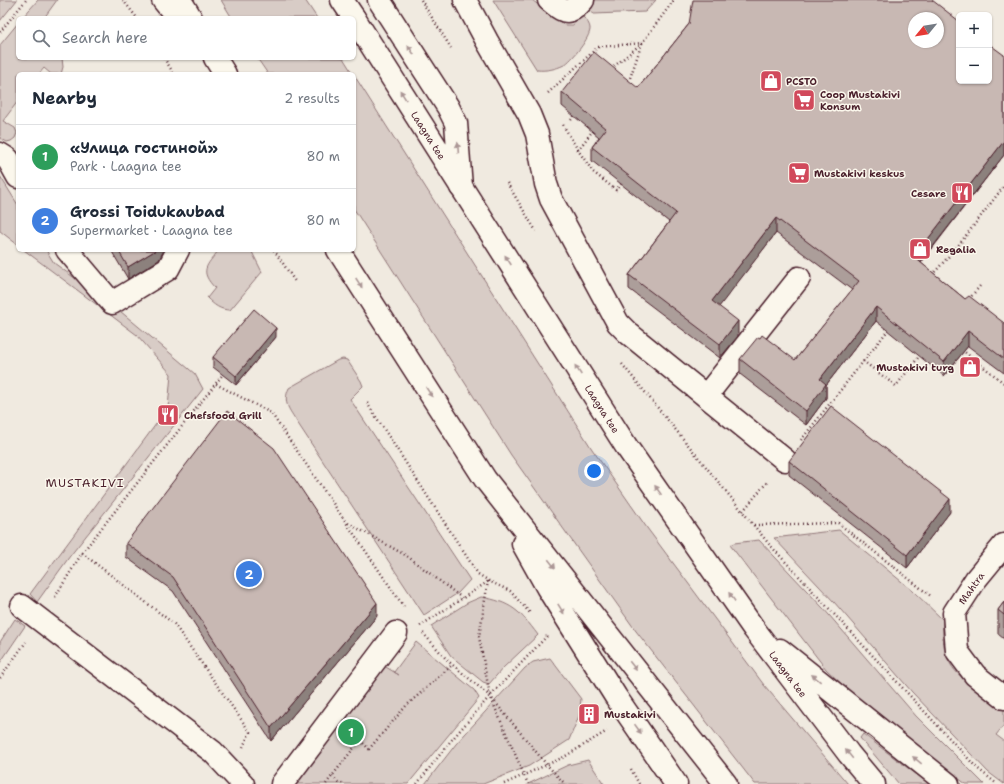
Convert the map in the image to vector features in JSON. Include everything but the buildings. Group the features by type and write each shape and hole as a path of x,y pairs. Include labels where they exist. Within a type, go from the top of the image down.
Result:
{"main road":[{"path":"163,0 176,16"},
{"path":"180,0 190,16"},
{"name":"Laagna tee","path":"342,0 353,16"},
{"path":"379,0 448,107 456,122 461,187"},
{"path":"465,0 529,114 537,134 546,184 551,199 618,323 628,333 785,460"},
{"path":"549,0 562,10 568,11 576,8 583,0"},
{"name":"Laagna tee","path":"356,21 626,446 754,629 849,754 874,784"},
{"path":"212,60 222,72"},
{"path":"216,60 223,72"},
{"path":"69,252 112,303 168,269 177,252"},
{"path":"339,252 485,479 547,587 608,684 676,784"},
{"path":"706,396 798,278"},
{"path":"485,479 726,784"},
{"name":"Mahtra","path":"954,613 976,579 1004,544"},
{"path":"22,606 213,752 238,778"},
{"path":"954,613 957,651 975,675 1004,698"},
{"path":"754,629 948,784"},
{"path":"282,784 396,633"}],"path":[{"path":"0,32 26,0"},
{"path":"123,0 135,16"},
{"path":"421,0 451,48"},
{"path":"606,74 642,43 674,0"},
{"path":"628,85 642,43"},
{"path":"545,96 598,47 642,43"},
{"path":"165,60 173,72"},
{"path":"571,120 580,108"},
{"path":"560,119 593,172 616,190 622,184"},
{"path":"578,150 596,126"},
{"path":"507,183 539,236"},
{"path":"930,277 958,246 1004,186"},
{"path":"275,252 296,283"},
{"path":"965,303 980,286"},
{"path":"743,511 892,325"},
{"path":"957,346 1004,383"},
{"path":"864,361 896,386 925,350"},
{"path":"617,358 769,544 977,768 997,784"},
{"path":"0,678 41,620 82,553 229,368"},
{"path":"216,384 271,413 405,609"},
{"path":"367,403 478,574 510,591 534,618"},
{"path":"346,521 407,556 462,598"},
{"path":"754,525 838,523 954,613"},
{"path":"82,553 174,624 250,732 238,778"},
{"path":"489,581 418,627 452,664 490,696 547,765 565,784"},
{"path":"489,581 479,637 490,696 528,784"},
{"path":"417,784 449,742 490,696 549,634 553,640"},
{"path":"326,784 360,740 369,748 406,706 452,664"},
{"path":"504,784 564,757 611,729"},
{"path":"332,776 338,782 345,784"}],"shaded area":[{"path":"0,0 17,0 0,21"},
{"path":"38,0 57,0 45,16 24,16"},
{"path":"221,0 305,0 316,16 231,16"},
{"path":"493,0 532,0 564,25 573,25 581,15 589,24 589,32 580,48 564,65 558,68 537,70"},
{"path":"594,0 656,0 645,12 594,14 587,9"},
{"path":"16,25 16,60 62,60 63,67 62,72 49,72 44,68 41,72 16,72 16,104 3,121 15,128 16,136 11,141 7,142 0,138 0,45"},
{"path":"258,60 344,60 352,72 267,72"},
{"path":"356,78 592,449 647,528 764,685 848,784 755,784 636,631 511,455 356,212"},
{"path":"0,176 16,202 16,243 0,231"},
{"path":"27,252 47,252 54,263 120,311 195,374 203,389 70,556 37,602 30,594 168,408 171,374 137,335"},
{"path":"217,252 252,252 262,272 230,310 217,307 207,298 215,288 207,277 206,273 206,269"},
{"path":"338,360 347,360 363,386 350,399 470,580 458,593 424,615 288,406 286,398 289,388"},
{"path":"839,530 913,591 943,620 944,644 946,655 951,665 968,682 1004,709 1004,725 996,735 1004,741 1004,784 988,772 912,692 834,602 774,538"},
{"path":"759,540 823,608 916,716 984,784 966,784 917,748 858,700 826,669 730,545 734,543"},
{"path":"481,597 500,602 514,609 526,620 538,635 503,668 489,684 483,682 451,656 431,626 467,603"},
{"path":"15,619 25,626 0,663 0,642"},
{"path":"416,642 474,690 479,698 408,784 286,784 381,664 394,672"},
{"path":"550,658 581,699 579,716 569,740 529,766 483,784 425,784 456,744 525,668 533,662"},
{"path":"863,734 929,784 899,784 860,738"},
{"path":"588,760 604,784 528,784 568,765"}],"place":[{"name":"PCSTO","path":"771,81"},
{"name":"Coop Mustakivi Konsum","path":"804,100"},
{"name":"Mustakivi keskus","path":"799,173"},
{"name":"Cesare","path":"962,193"},
{"name":"Regalia","path":"920,249"},
{"name":"Mustakivi turg","path":"970,367"},
{"name":"Chefsfood Grill","path":"168,415"},
{"name":"Grossi Toidukaubad","path":"249,574"},
{"name":"Mustakivi","path":"589,714"},
{"name":"«Улица гостиной»","path":"351,732"}],"district":[{"name":"MUSTAKIVI","path":"85,483"}]}
